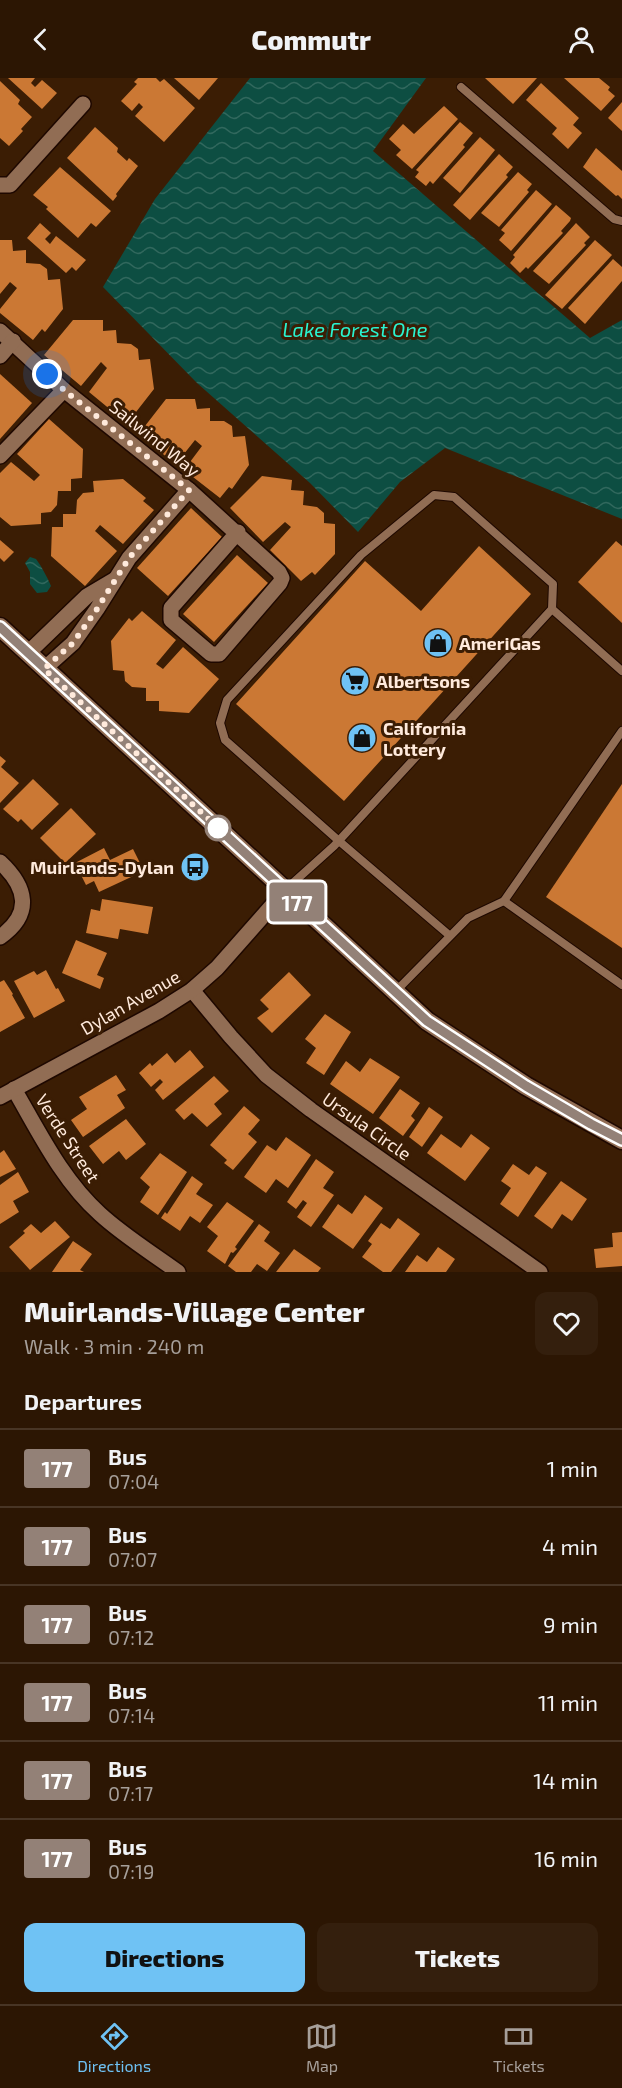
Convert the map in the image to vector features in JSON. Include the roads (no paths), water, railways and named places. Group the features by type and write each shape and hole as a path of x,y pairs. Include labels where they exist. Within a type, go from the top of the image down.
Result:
{"main road":[{"path":"0,627 427,1021 526,1086 622,1140"}],"street":[{"path":"0,185 10,186 83,104"},
{"name":"Sailwind Way","path":"0,331 64,390 238,532 279,572 282,578 280,584 219,654 210,654 171,620 171,608 238,532"},
{"path":"0,356 13,341"},
{"path":"0,456 64,390"},
{"path":"44,669 73,643 129,558 189,490"},
{"path":"28,653 87,596 116,579"},
{"path":"0,862 18,883 23,896 22,910 17,922 0,937"},
{"name":"Dylan Avenue","path":"7,1093 159,1011 192,990 216,968 285,891"},
{"name":"Ursula Circle","path":"192,990 266,1075 310,1110 540,1272"},
{"name":"Verde Street","path":"7,1093 74,1186 100,1214 178,1272"}],"lane":[{"path":"461,87 614,219 622,221"},
{"path":"285,891 339,841 552,609 552,584 454,497 435,495 361,555 227,700 220,723 225,740 339,841 449,935"},
{"path":"552,609 622,671"},
{"path":"396,991 468,918 504,901 622,731"},
{"path":"504,901 622,985"}],"water":[{"name":"Lake Forest One","path":"250,78 426,78 373,151 590,338 622,320 622,519 445,448 400,482 358,532 310,483 197,383 103,287 155,199"},
{"path":"30,557 36,559 48,579 51,586 47,592 37,593 30,584 30,572 25,563"}],"place":[{"name":"AmeriGas","path":"438,643"},
{"name":"Albertsons","path":"355,681"},
{"name":"California Lottery","path":"362,738"},
{"name":"Muirlands-Dylan","path":"195,867"}]}
